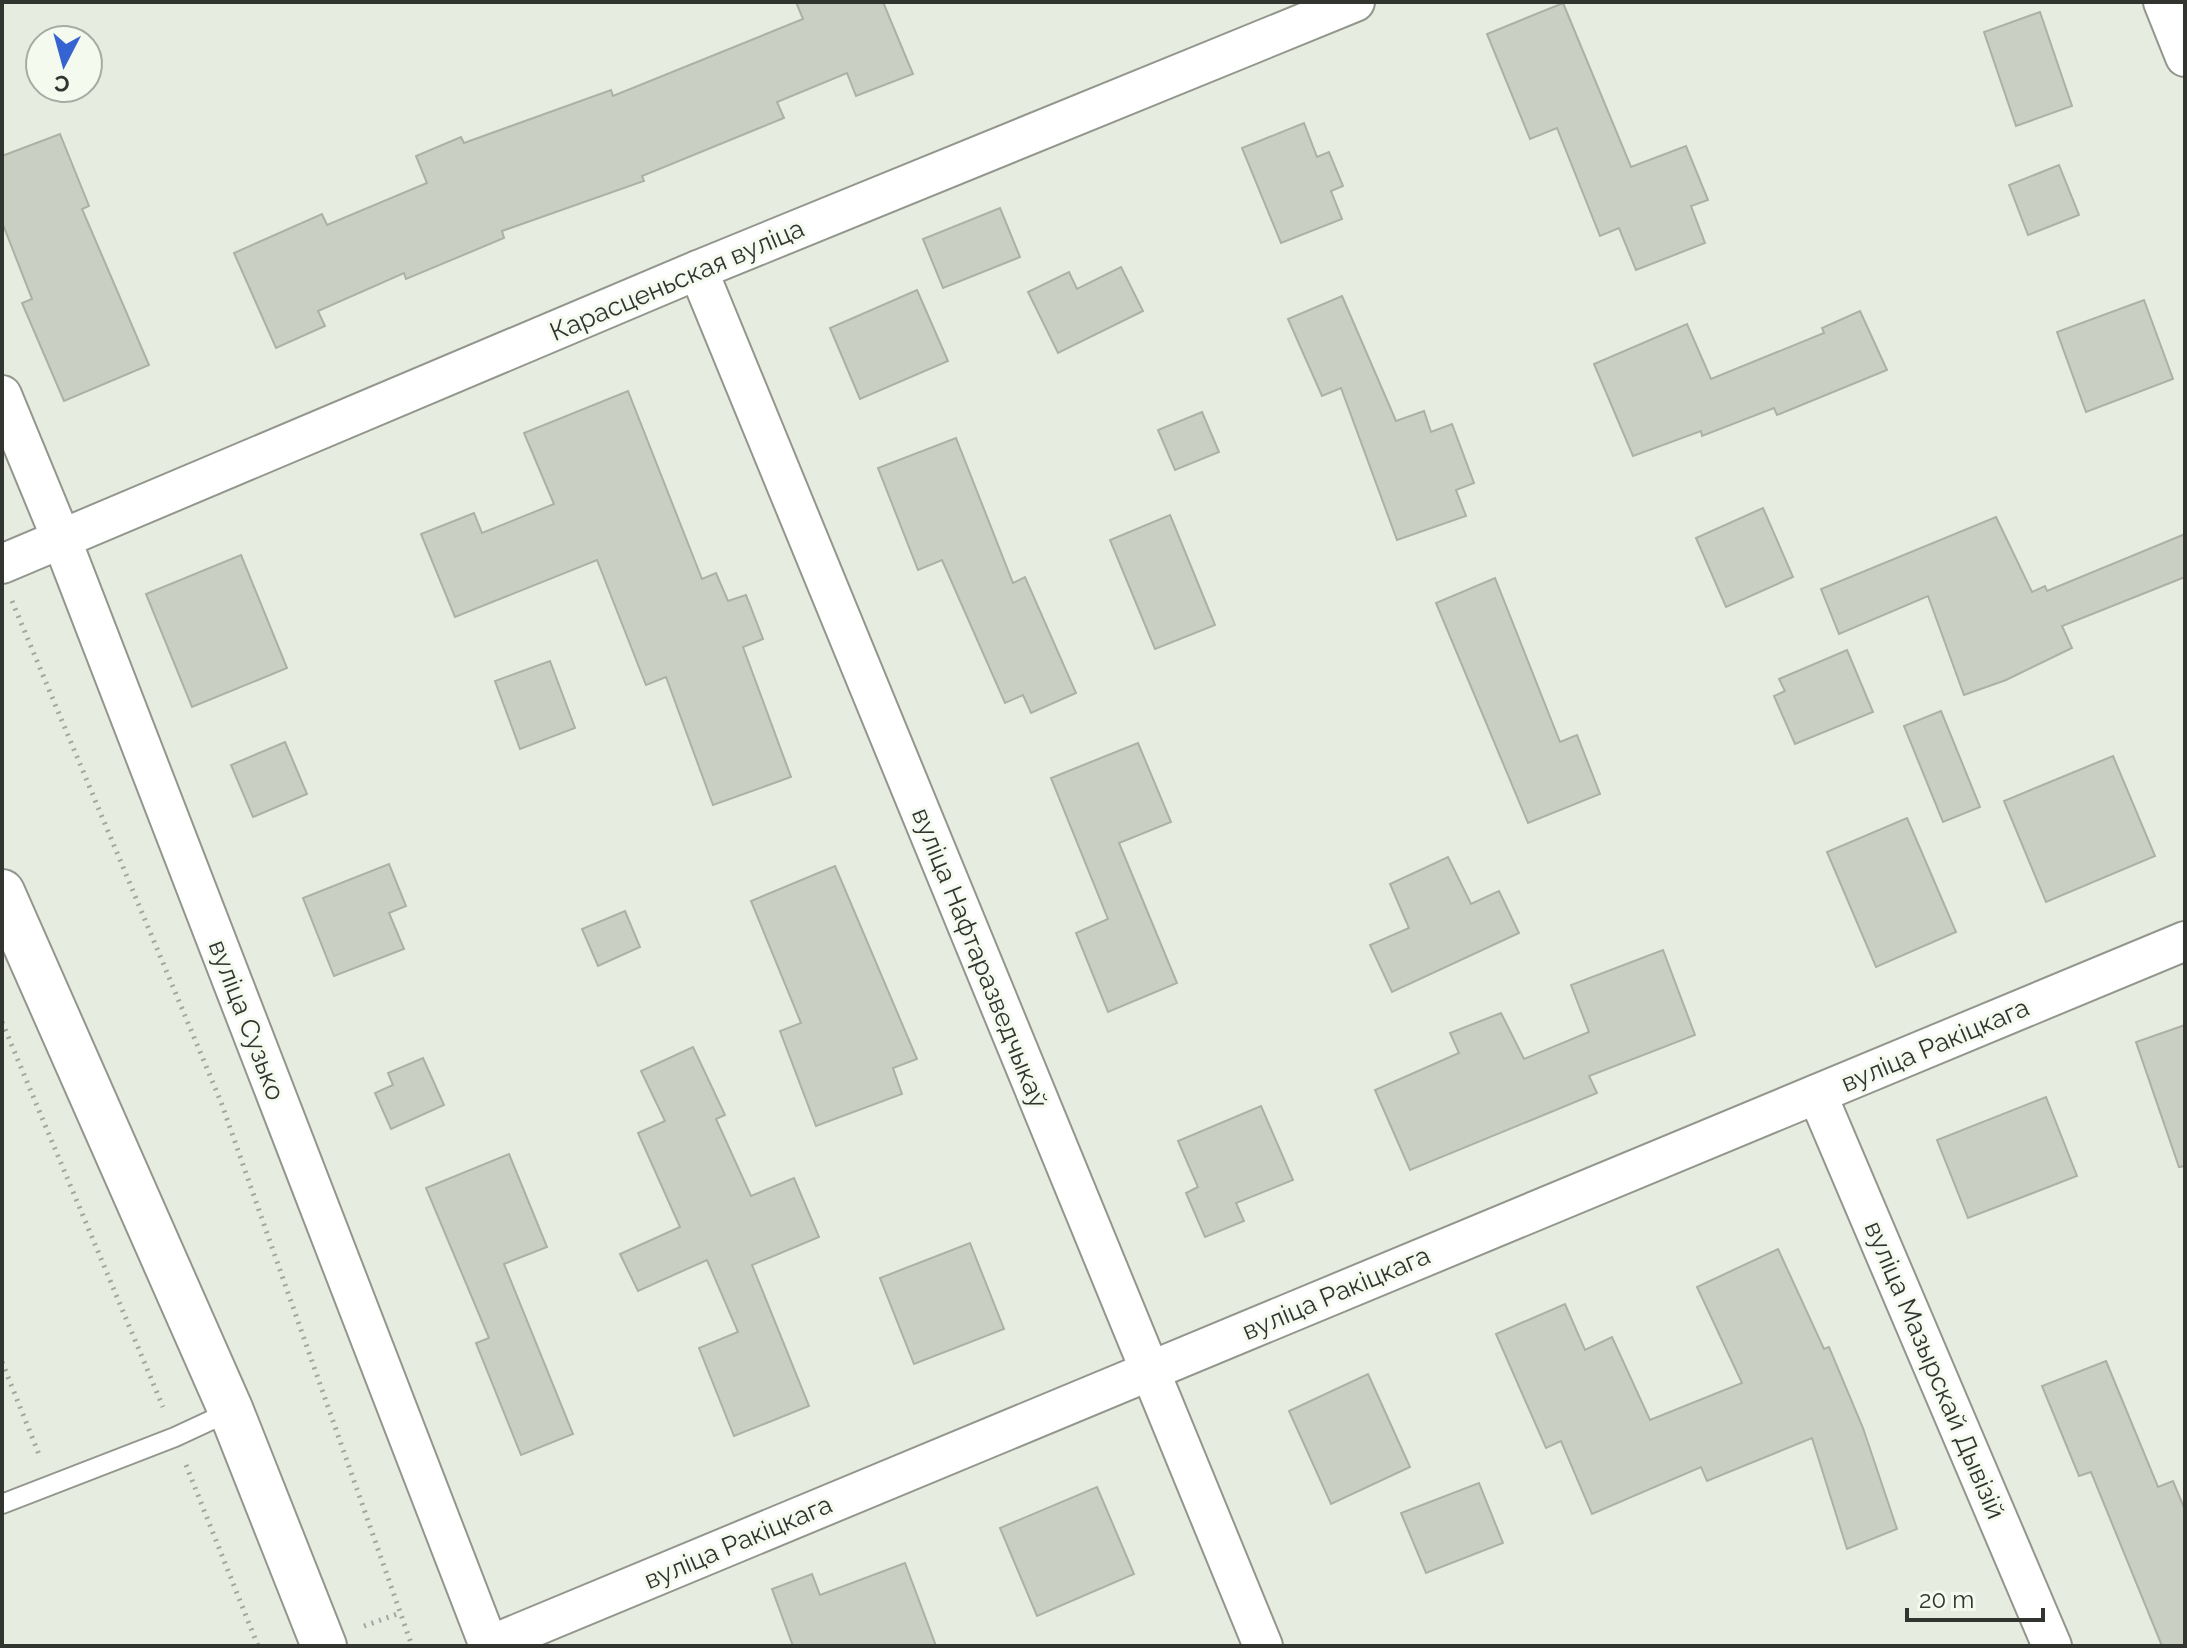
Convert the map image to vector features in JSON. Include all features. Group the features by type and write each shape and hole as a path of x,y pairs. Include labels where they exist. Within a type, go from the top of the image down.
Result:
{"street":[{"name":"Карасценьская вуліца","path":"5,578 61,538 698,270 1355,2"},
{"path":"2163,2 2185,57"},
{"name":"вуліца Нафтаразведчыкаў","path":"698,270 1263,1646"},
{"name":"вуліца Сузько","path":"2,395 61,538 488,1646"},
{"path":"2,892 231,1411 324,1646"},
{"name":"вуліца Ракіцкага","path":"488,1646 2185,941"},
{"name":"вуліца Мазырскай Дывізій","path":"1817,1094 2052,1646"}],"lane":[{"path":"2,1504 175,1437 231,1411"}],"path":[{"path":"5,578 221,1102 412,1646"},
{"path":"2,1022 175,1437 258,1646"},
{"path":"2,1362 51,1485"}],"building":[{"path":"796,2 883,2 913,74 856,96 847,73 777,102 784,118 642,176 644,181 502,231 504,238 406,279 404,273 318,311 325,326 276,348 234,253 322,214 327,225 427,183 416,156 461,137 464,143 611,90 613,96 803,19"},
{"path":"1563,3 1631,167 1686,146 1708,200 1691,206 1705,243 1636,270 1619,228 1600,236 1557,128 1530,139 1487,34"},
{"path":"2040,12 2072,106 2016,126 1984,32"},
{"path":"1304,123 1317,157 1329,152 1343,186 1331,191 1342,219 1281,243 1242,148"},
{"path":"60,134 89,206 82,209 149,365 64,401 22,303 32,299 2,222 2,156"},
{"path":"2059,165 2079,215 2028,235 2009,185"},
{"path":"1000,208 1020,257 943,288 923,239"},
{"path":"1121,267 1143,311 1058,353 1028,292 1069,272 1077,289"},
{"path":"917,290 948,361 860,399 830,328"},
{"path":"1342,296 1396,421 1424,411 1431,432 1452,424 1474,483 1456,490 1466,516 1397,540 1341,388 1322,396 1288,319"},
{"path":"2144,300 2173,379 2086,412 2057,332"},
{"path":"1860,311 1887,370 1777,415 1774,408 1702,436 1701,431 1633,456 1594,364 1687,324 1711,379 1824,333 1822,328"},
{"path":"628,391 702,579 716,573 728,601 746,595 763,639 743,647 791,777 713,805 666,677 646,685 597,560 455,617 421,534 474,513 482,533 554,504 524,433"},
{"path":"1202,412 1219,452 1175,470 1158,430"},
{"path":"956,438 1013,583 1025,577 1076,693 1031,713 1023,695 1005,703 942,560 918,570 878,468"},
{"path":"1763,508 1793,577 1726,607 1696,538"},
{"path":"1170,515 1215,625 1155,649 1110,540"},
{"path":"1996,517 2032,592 2045,586 2047,591 2185,534 2185,577 2062,626 2072,648 2006,680 1964,695 1928,596 1839,634 1821,589"},
{"path":"241,555 287,668 192,707 146,594"},
{"path":"1495,578 1560,742 1577,735 1600,794 1528,823 1436,603"},
{"path":"1847,650 1873,712 1795,744 1774,696 1785,691 1779,679"},
{"path":"550,661 575,728 520,749 495,681"},
{"path":"1941,711 1980,807 1943,822 1904,726"},
{"path":"285,742 307,794 253,817 231,765"},
{"path":"1138,743 1171,822 1119,843 1177,983 1108,1012 1076,933 1108,919 1051,778"},
{"path":"2113,756 2155,856 2046,902 2004,801"},
{"path":"1907,818 1956,932 1876,967 1827,852"},
{"path":"1448,857 1471,904 1499,891 1519,933 1392,992 1370,945 1409,928 1390,884"},
{"path":"389,864 406,906 389,913 404,949 334,976 303,898"},
{"path":"835,866 917,1059 893,1068 902,1094 816,1126 780,1031 801,1023 751,901"},
{"path":"625,911 640,947 598,966 582,929"},
{"path":"1663,950 1695,1035 1589,1076 1597,1093 1410,1170 1375,1090 1459,1053 1450,1033 1501,1013 1524,1059 1589,1032 1571,985"},
{"path":"2185,1025 2185,1166 2179,1167 2136,1042"},
{"path":"693,1047 725,1115 716,1119 751,1196 794,1178 819,1237 752,1265 809,1406 734,1436 699,1348 738,1332 707,1260 638,1291 620,1254 680,1227 638,1133 665,1121 641,1071"},
{"path":"423,1058 444,1105 391,1129 375,1093 393,1085 388,1073"},
{"path":"2046,1097 2077,1176 1968,1218 1937,1140"},
{"path":"1261,1106 1293,1180 1236,1203 1244,1221 1205,1237 1186,1193 1198,1187 1178,1141"},
{"path":"509,1154 547,1247 504,1264 573,1434 521,1455 476,1343 489,1338 426,1188"},
{"path":"970,1243 1004,1329 914,1364 880,1278"},
{"path":"1778,1249 1824,1349 1829,1347 1863,1428 1897,1529 1847,1549 1812,1438 1707,1481 1701,1467 1592,1514 1561,1441 1546,1448 1496,1334 1565,1304 1585,1350 1612,1337 1650,1420 1742,1383 1697,1287"},
{"path":"2106,1361 2158,1487 2173,1481 2185,1510 2185,1646 2162,1646 2091,1472 2079,1476 2042,1386"},
{"path":"1368,1374 1410,1467 1331,1504 1289,1411"},
{"path":"1479,1483 1503,1543 1426,1573 1401,1513"},
{"path":"1097,1487 1134,1574 1037,1616 1000,1528"},
{"path":"905,1563 936,1646 793,1646 772,1589 812,1574 820,1595"}]}
